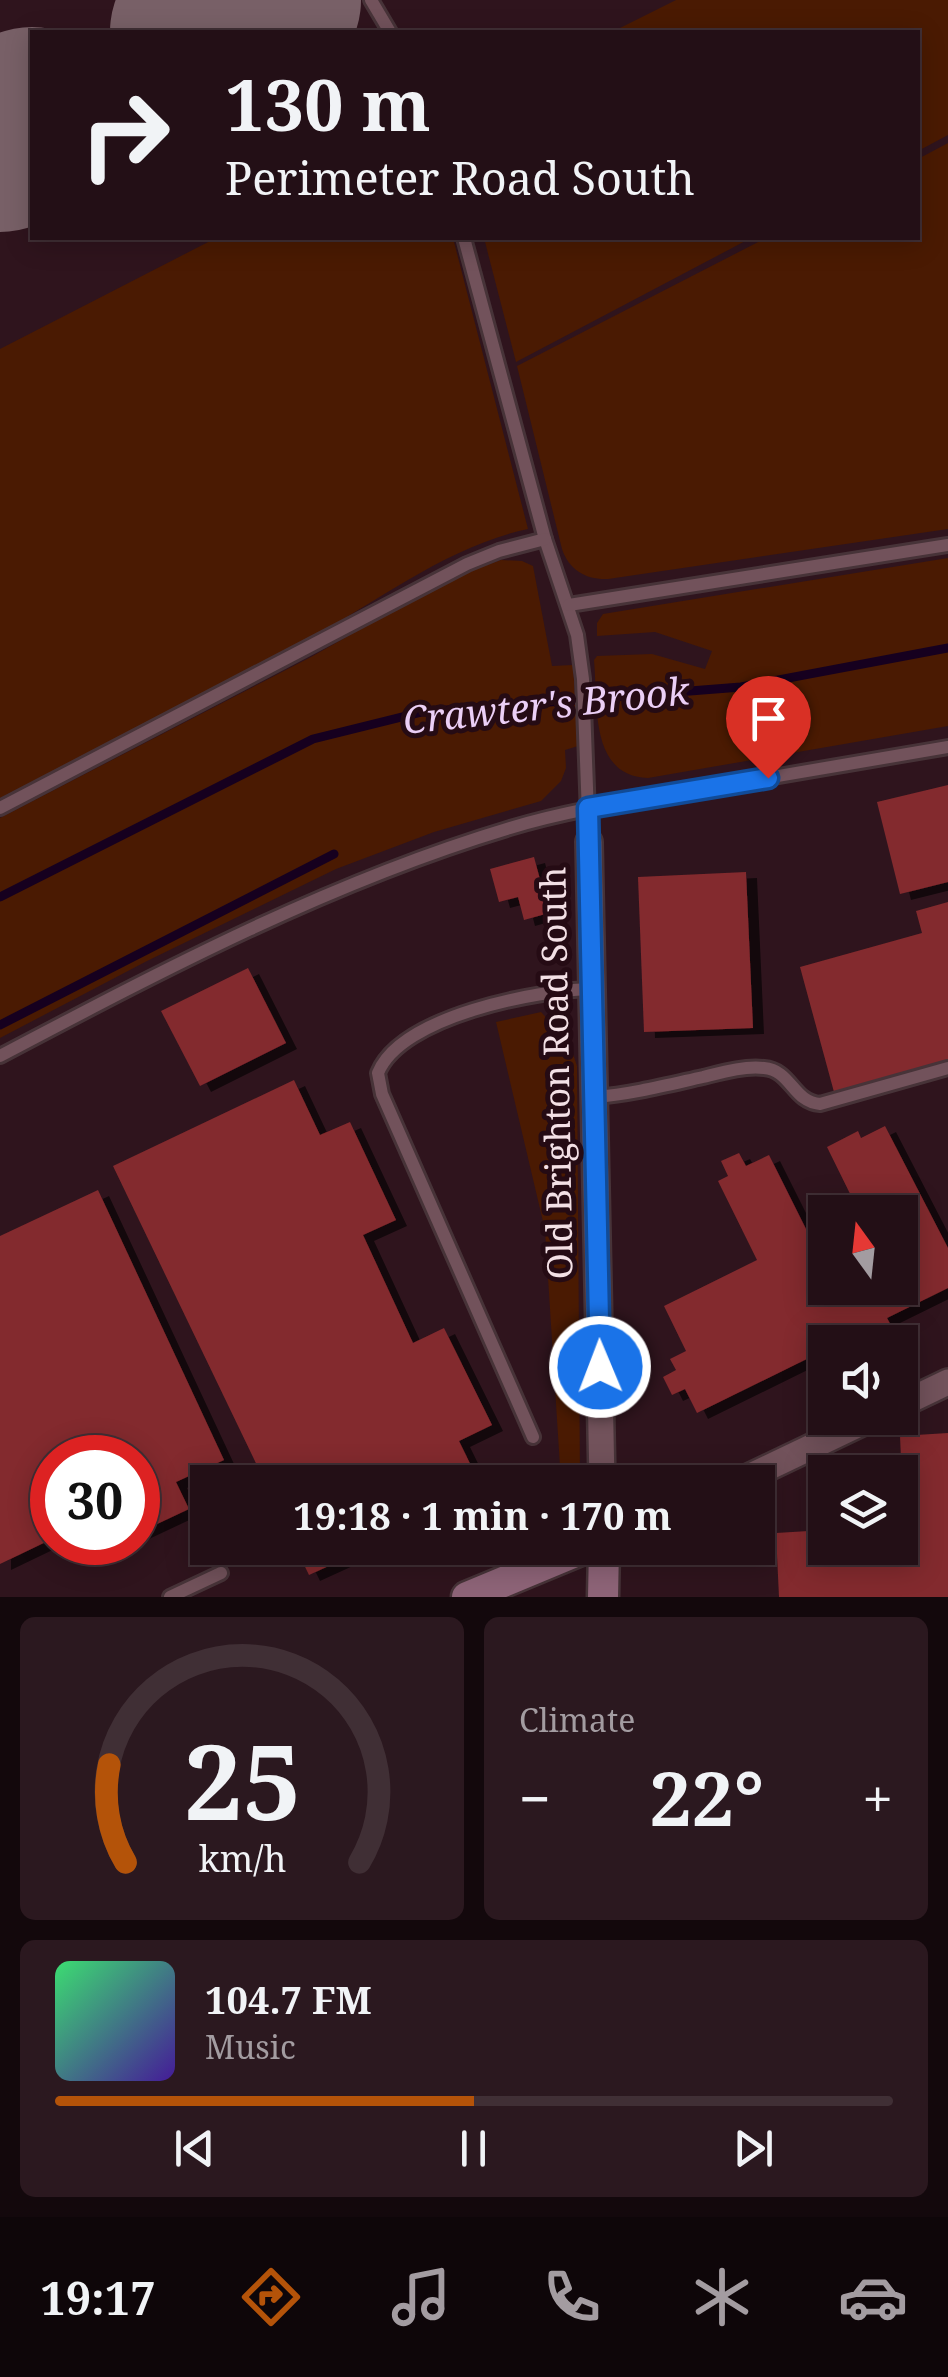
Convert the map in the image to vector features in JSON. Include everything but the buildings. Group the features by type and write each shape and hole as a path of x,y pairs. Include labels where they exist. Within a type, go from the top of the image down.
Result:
{"street":[{"name":"Old Brighton Road South","path":"590,842 602,1465"},
{"path":"918,1396 948,1382"},
{"path":"774,1465 836,1435"},
{"path":"467,1597 544,1565"},
{"path":"604,1565 604,1597"}],"lane":[{"path":"371,0 389,30"},
{"path":"465,240 545,539 569,605 583,680 590,842"},
{"path":"0,808 467,564 545,539"},
{"path":"569,605 948,545"},
{"path":"0,1056 206,947 328,893 496,832 588,808 948,747"},
{"path":"533,1438 382,1094 378,1073 387,1058 409,1040 475,1010 529,994 592,989"},
{"path":"595,1097 756,1068 777,1071 803,1100 820,1104 948,1068"},
{"path":"170,1597 221,1573"}],"shaded area":[{"path":"676,0 948,0 948,135 920,150 920,30 616,30"},
{"path":"948,143 948,529 608,579 593,578 574,568 562,549 517,366 762,240 920,240 920,158"},
{"path":"212,240 454,240 528,529 443,561 311,638 0,798 0,349"},
{"path":"485,240 747,240 516,362"},
{"path":"948,558 948,726 648,778 629,774 615,765 606,751 597,716 597,656 652,654 705,669 712,651 655,632 597,636 597,623 603,614"},
{"path":"501,560 533,566 552,666 573,665 578,746 565,750 566,768 561,781 541,801 434,832 336,869 0,1038 0,818 311,657 453,577"},
{"path":"541,1012 569,1042 577,1066 580,1465 560,1465 545,1230 496,1022"}],"waterway":[{"name":"Crawter's Brook","path":"0,897 313,739 422,712 741,687 948,648"},
{"path":"0,1025 334,854"}],"runway":[{"path":"208,30 267,0"},
{"path":"0,138 30,122"}],"route":[{"path":"600,1367 588,808 768,778"}]}
